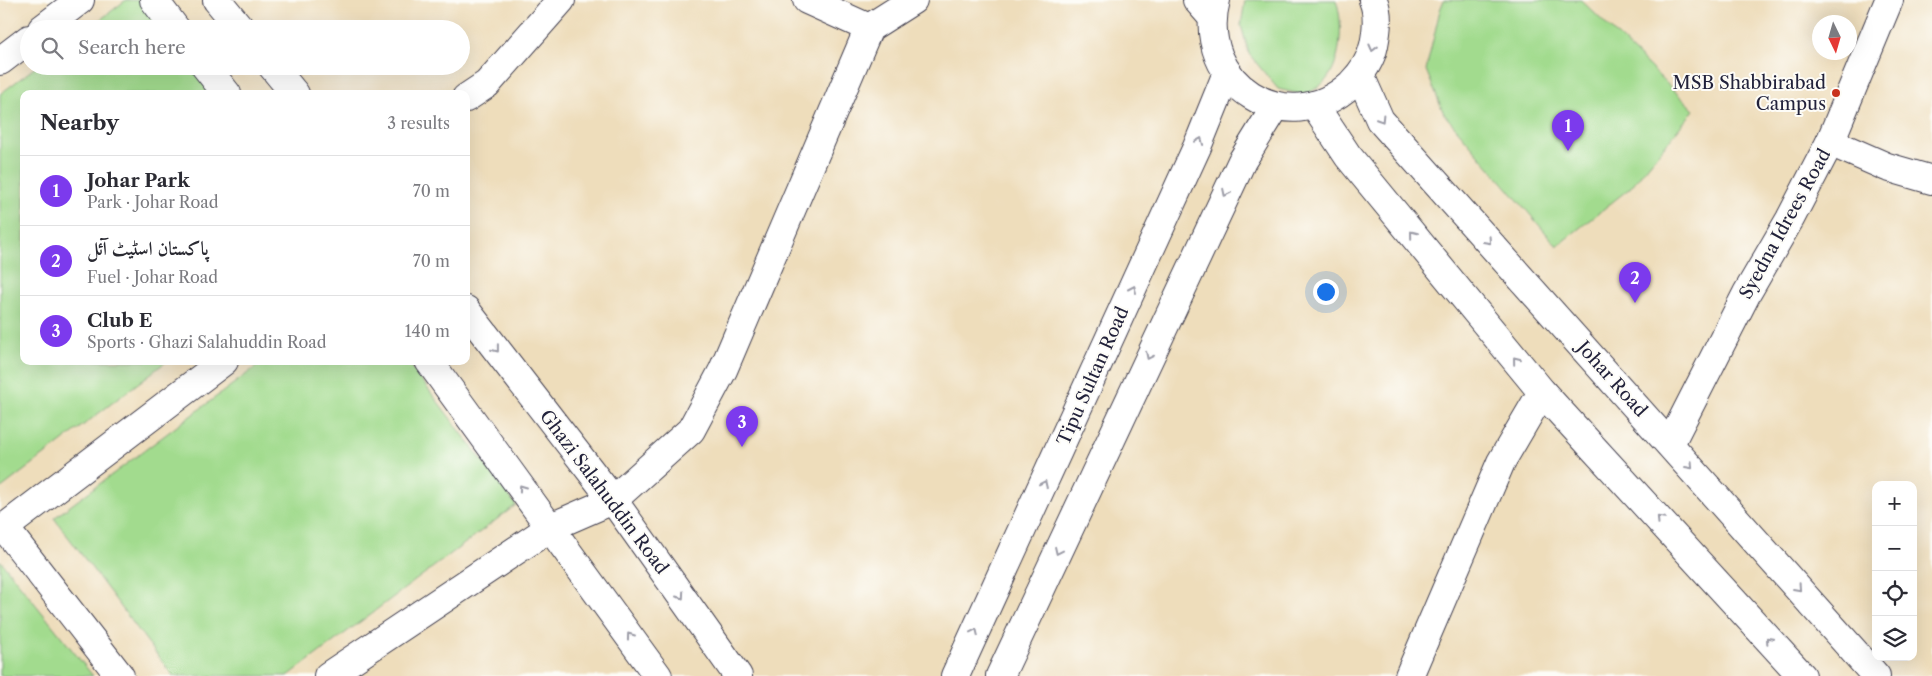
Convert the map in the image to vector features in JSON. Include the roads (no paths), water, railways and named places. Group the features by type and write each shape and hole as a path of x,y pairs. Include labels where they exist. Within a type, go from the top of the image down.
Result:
{"street":[{"path":"54,20 80,0"},
{"path":"154,0 169,20"},
{"path":"217,0 234,20"},
{"path":"470,95 487,84 561,0"},
{"path":"807,0 869,28"},
{"path":"329,676 551,527 612,500 691,430 722,370 869,28 913,0"},
{"path":"1208,6 1212,37 1217,56 1227,73 1246,92 1257,99 1276,106 1295,108 1314,105 1339,94 1360,75 1372,54 1377,30 1373,0"},
{"name":"Syedna Idrees Road","path":"1670,444 1747,293 1790,220 1830,142 1889,0"},
{"path":"0,61 20,46"},
{"name":"Tipu Sultan Road","path":"955,676 1197,147 1227,73"},
{"path":"212,75 224,90"},
{"path":"279,75 292,90"},
{"name":"Johar Road","path":"1360,75 1380,120 1876,676"},
{"path":"1314,105 1348,156 1542,392 1802,676"},
{"path":"1000,676 1242,161 1276,106"},
{"path":"1830,142 1887,168 1932,180"},
{"name":"Ghazi Salahuddin Road","path":"470,315 612,500 738,676"},
{"path":"120,676 2,529 219,365"},
{"path":"432,365 658,676"},
{"path":"1409,676 1501,462 1542,392"}],"place":[{"name":"MSB Shabbirabad Campus","path":"1836,93"},
{"name":"Johar Park","path":"1568,151"},
{"name":"پاکستان اسٹیٹ آئل","path":"1635,303"},
{"name":"Club E","path":"742,447"}]}
